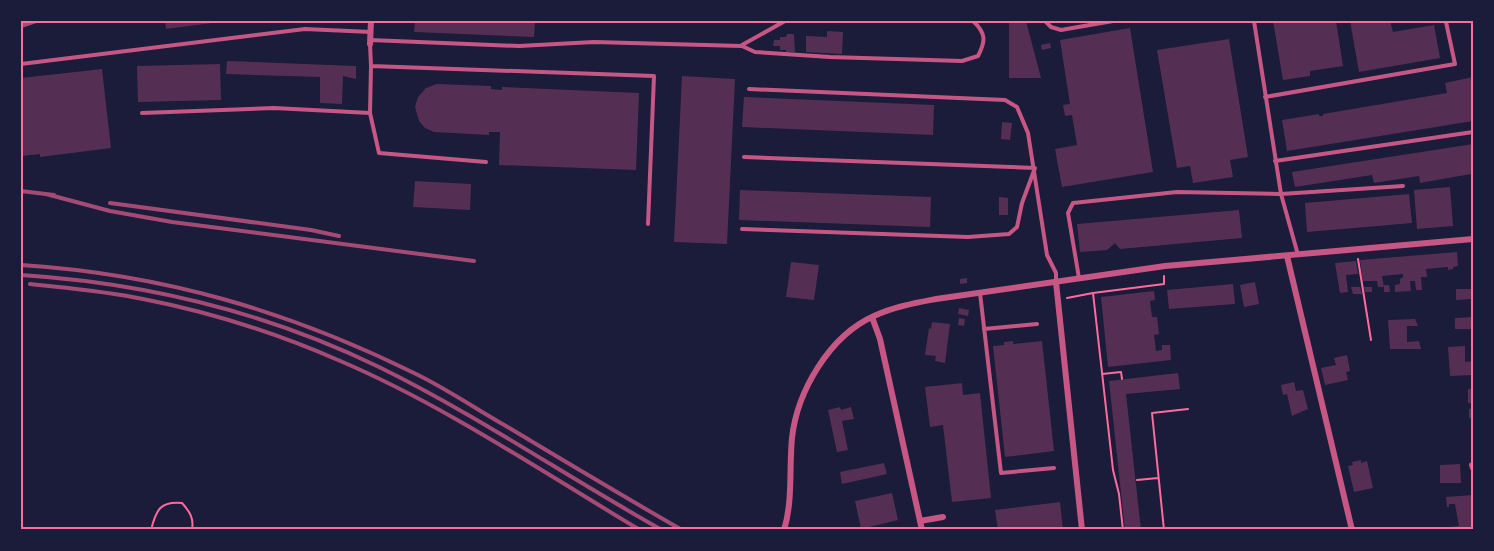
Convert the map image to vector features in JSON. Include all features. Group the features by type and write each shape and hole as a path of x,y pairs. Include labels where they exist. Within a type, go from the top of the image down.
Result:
{"street":[{"path":"370,39 371,21"},
{"path":"784,530 790,491 795,420 800,402 820,365 838,343 854,327 872,317 909,304 1079,278 1165,267 1473,239"},
{"path":"1287,256 1353,530"},
{"path":"1056,282 1082,530"},
{"path":"872,317 880,339 922,530"},
{"path":"920,521 943,517"}],"lane":[{"path":"742,46 785,21"},
{"path":"21,64 305,29 370,39 519,46 594,42 742,46 755,52 962,61 978,56 984,44 982,29 973,21"},
{"path":"1045,21 1051,27 1060,30 1113,21"},
{"path":"1254,21 1264,97 1281,194 1298,255"},
{"path":"1264,97 1455,64 1446,22"},
{"path":"370,39 370,113 379,153 486,162"},
{"path":"371,66 654,76 648,224"},
{"path":"749,89 1005,100 1017,107 1028,133 1047,255 1056,273 1056,282"},
{"path":"142,112 274,108 370,113"},
{"path":"1275,161 1473,132"},
{"path":"744,157 1035,168"},
{"path":"742,230 968,237 1009,234 1017,227 1022,203 1035,168"},
{"path":"1079,278 1068,213 1073,203 1177,192 1281,194 1403,186"},
{"path":"980,292 1001,473 1054,468"},
{"path":"984,329 1037,324"}],"path":[{"path":"1356,250 1371,339"},
{"path":"1066,301 1070,296 1164,284 1163,277 1167,275"},
{"path":"1093,293 1113,470 1119,494 1123,530"},
{"path":"1102,374 1121,372 1122,379"},
{"path":"1164,530 1152,413 1188,409"},
{"path":"1137,480 1158,478"},
{"path":"151,530 161,506 171,502 182,503 190,512 193,522 192,530"}],"building":[{"path":"165,21 220,21 220,22 166,29"},
{"path":"415,21 535,21 534,37 414,32"},
{"path":"1009,21 1026,21 1041,78 1009,78"},
{"path":"1273,21 1336,21 1343,66 1310,71 1310,76 1283,80"},
{"path":"1350,21 1390,21 1393,32 1434,25 1440,58 1359,72"},
{"path":"1130,28 1153,172 1062,187 1055,149 1077,145 1072,115 1065,116 1063,105 1070,104 1060,40"},
{"path":"827,31 843,32 842,54 806,52 806,36 827,37"},
{"path":"787,34 794,34 795,52 786,52 786,50 780,50 780,46 773,46 774,40 780,40 780,37 786,37"},
{"path":"1229,39 1248,157 1230,160 1233,177 1193,183 1190,166 1177,168 1157,50"},
{"path":"1050,43 1051,48 1042,50 1041,45"},
{"path":"227,61 356,66 356,79 343,76 342,104 320,103 320,77 226,74"},
{"path":"220,64 221,100 138,102 137,66"},
{"path":"102,69 111,148 40,157 40,154 21,156 21,78"},
{"path":"682,76 735,79 727,244 674,242"},
{"path":"1473,77 1473,121 1287,151 1282,120 1319,114 1323,116 1323,114 1447,93 1445,83"},
{"path":"437,84 491,86 491,89 502,90 502,87 639,93 636,170 499,165 500,132 489,132 489,135 434,132 425,128 419,121 415,107 418,97 426,88"},
{"path":"744,97 934,105 933,135 742,127"},
{"path":"1002,122 1012,123 1010,140 1001,139"},
{"path":"1473,144 1473,173 1420,183 1419,176 1374,183 1372,175 1295,187 1292,172"},
{"path":"415,181 471,184 470,210 413,207"},
{"path":"1450,187 1453,226 1417,229 1414,190"},
{"path":"740,190 931,197 930,227 739,220"},
{"path":"1409,194 1412,223 1307,232 1305,203"},
{"path":"999,197 1008,198 1008,215 999,215"},
{"path":"1239,210 1242,238 1120,249 1115,243 1107,250 1080,252 1077,224"},
{"path":"1457,252 1458,266 1453,269 1448,270 1448,267 1426,269 1427,277 1421,277 1422,290 1416,290 1415,281 1410,281 1411,291 1395,292 1395,285 1400,284 1403,274 1382,276 1384,287 1378,287 1377,281 1363,281 1360,260"},
{"path":"1356,261 1358,274 1346,275 1348,292 1340,293 1335,263"},
{"path":"791,262 819,265 814,300 786,297"},
{"path":"967,278 967,283 960,284 960,279"},
{"path":"1255,282 1259,304 1244,307 1240,285"},
{"path":"1233,284 1235,304 1169,309 1167,290"},
{"path":"1384,285 1389,285 1390,292 1384,292"},
{"path":"1351,287 1360,287 1362,294 1353,294"},
{"path":"1364,287 1372,287 1372,292 1365,292"},
{"path":"1456,289 1473,289 1473,310 1471,310 1471,299 1456,300"},
{"path":"1154,291 1155,300 1150,301 1152,317 1157,317 1159,334 1154,335 1156,351 1162,350 1162,345 1170,345 1171,360 1108,367 1101,297"},
{"path":"959,308 969,310 968,316 958,314"},
{"path":"1473,317 1473,329 1455,329 1455,318"},
{"path":"959,318 965,319 964,326 958,325"},
{"path":"1415,319 1418,326 1407,326 1407,342 1419,341 1421,349 1390,349 1388,320"},
{"path":"932,322 950,324 945,363 935,361 936,356 925,355"},
{"path":"1013,341 1013,344 1042,341 1054,451 1005,457 993,346"},
{"path":"1465,346 1465,362 1473,361 1473,375 1450,376 1448,347"},
{"path":"1347,355 1350,371 1346,372 1348,380 1325,385 1321,368 1336,365 1334,358"},
{"path":"1178,373 1180,389 1126,394 1141,530 1125,530 1109,381"},
{"path":"1294,382 1296,391 1303,390 1308,409 1292,416 1287,394 1283,395 1281,385"},
{"path":"962,383 963,395 980,393 991,498 952,502 943,425 930,427 925,387"},
{"path":"1468,389 1473,389 1473,403 1468,403"},
{"path":"840,407 841,410 851,407 854,419 842,421 848,450 837,452 828,410"},
{"path":"1473,408 1473,418 1469,418 1469,409"},
{"path":"1361,460 1361,463 1367,461 1373,488 1354,492 1348,466 1353,465 1352,462"},
{"path":"884,463 887,474 842,484 840,472"},
{"path":"1460,464 1461,483 1440,483 1440,465"},
{"path":"892,493 898,520 861,529 855,501"},
{"path":"1473,495 1473,530 1448,530 1448,527 1459,526 1455,504 1449,504 1447,507 1446,497"},
{"path":"1060,502 1063,530 998,530 995,510"}],"railway":[{"path":"21,26 36,21"},
{"path":"21,191 54,195"},
{"path":"46,194 110,211 172,222 474,261"},
{"path":"110,203 311,230 339,236"},
{"path":"21,265 124,277 174,287 224,299 321,332 439,386 682,530"},
{"path":"21,275 114,285 204,303 249,316 336,348 379,367 451,405 662,530"},
{"path":"30,284 115,294 168,304 242,324 315,350 416,397 454,418 640,530"}]}
